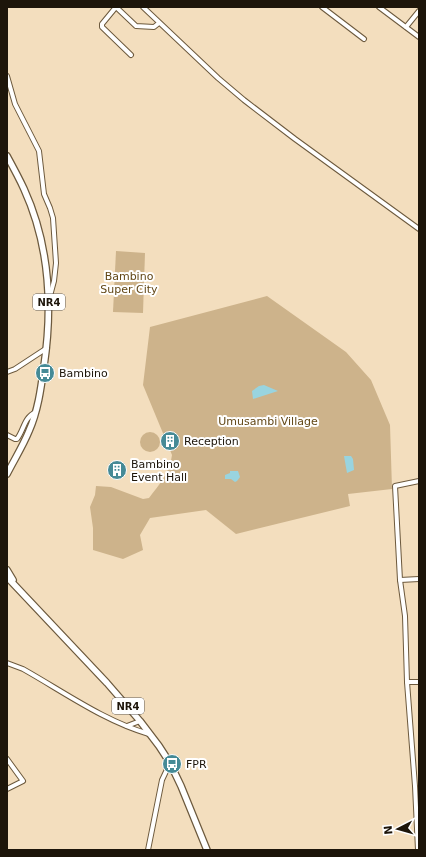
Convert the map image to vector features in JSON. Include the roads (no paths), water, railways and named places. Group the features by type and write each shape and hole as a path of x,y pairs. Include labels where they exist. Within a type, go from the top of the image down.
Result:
{"highway":[{"name":"NR4","path":"7,156 24,189 41,239 48,274 50,315 47,348 36,412 29,432 7,474"},
{"name":"NR4","path":"7,467 19,451"},
{"name":"NR4","path":"7,570 16,585"},
{"name":"NR4","path":"7,577 108,683 140,721 170,763 207,850"}],"street":[{"path":"131,55 102,27 102,24 116,7 136,26 154,27 158,23"},
{"path":"143,7 158,23 168,30 218,78 244,100 419,229"},
{"path":"322,7 364,39"},
{"path":"379,7 419,37"},
{"path":"406,27 419,11"},
{"path":"7,76 11,85 15,104 39,151 44,194 53,218 56,263 54,281 49,296"},
{"path":"7,372 15,369 47,348"},
{"path":"7,435 17,439 27,418 36,412"},
{"path":"418,850 417,786 407,682 405,616 400,580 395,486 419,481"},
{"path":"400,580 419,580"},
{"path":"7,663 23,669 115,721 149,734"},
{"path":"407,682 419,682"},
{"path":"127,726 140,721"},
{"path":"7,759 23,780 7,789"},
{"path":"148,850 164,774 170,763"}],"water":[{"path":"264,385 278,391 253,399 252,391 259,386"},
{"path":"344,456 351,456 353,459 354,470 347,473"},
{"path":"230,471 238,471 240,477 237,481 235,482 231,479 225,479 225,475 230,473"}],"place":[{"name":"Bambino","path":"45,373"},
{"name":"Reception","path":"170,441"},
{"name":"Bambino Event Hall","path":"117,470"},
{"name":"FPR","path":"172,764"}],"park label":[{"name":"Bambino Super City","path":"129,282"},
{"name":"Umusambi Village","path":"268,421"}]}
